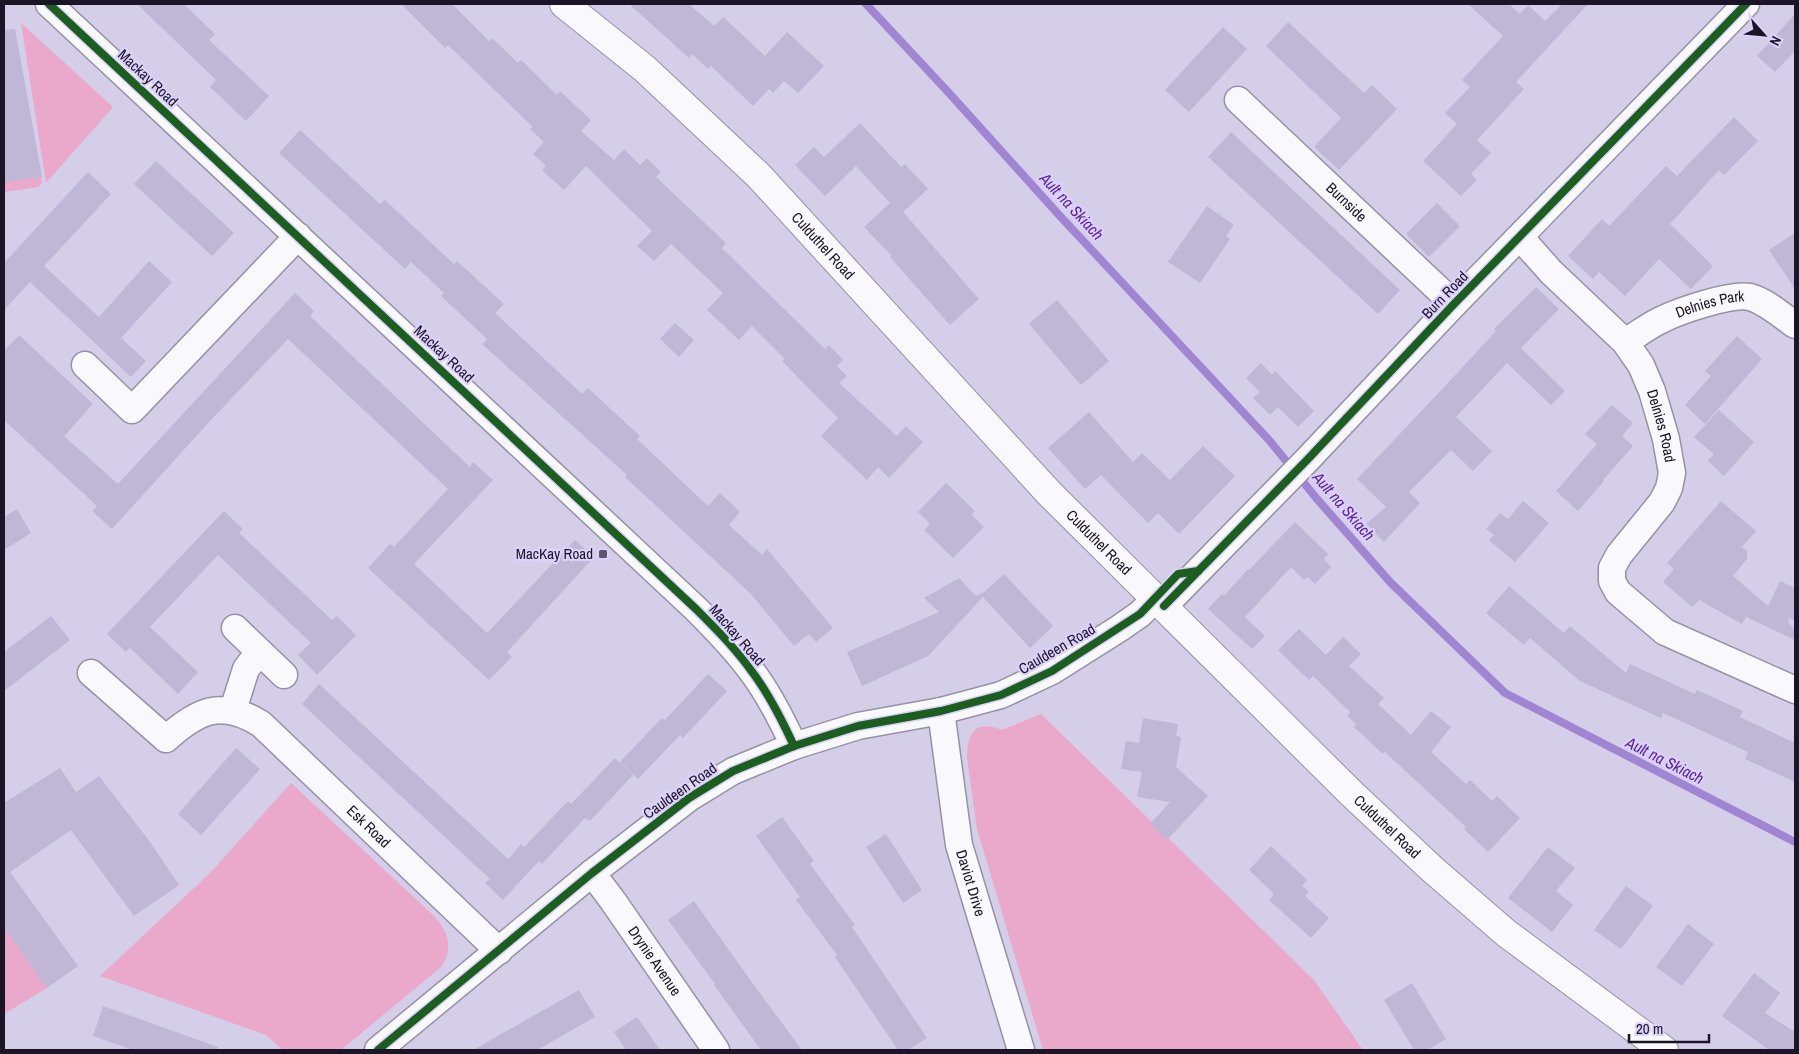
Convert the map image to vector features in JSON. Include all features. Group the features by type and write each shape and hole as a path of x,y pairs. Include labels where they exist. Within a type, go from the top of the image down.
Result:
{"main road":[{"name":"Culduthel Road","path":"564,4 645,69 758,175 1049,493 1351,793 1432,869 1506,933 1664,1050"}],"street":[{"name":"Mackay Road","path":"49,4 696,608 751,670 770,700 794,746"},
{"name":"Burn Road","path":"1160,602 1198,571 1307,460 1454,304 1746,4"},
{"name":"Burnside","path":"1238,100 1454,304"},
{"path":"85,366 132,410 298,236"},
{"name":"Delnies Road","path":"1520,237 1551,272 1625,342 1641,365 1652,391 1666,439 1672,473 1669,488 1662,502 1619,555 1612,568 1612,581 1618,592 1665,632 1795,690"},
{"name":"Delnies Park","path":"1625,342 1660,320 1717,301 1735,298 1748,297 1766,304 1795,325"},
{"name":"Cauldeen Road","path":"378,1050 592,873 689,798 733,771 794,746 858,726 941,711 1001,695 1052,672 1160,602"},
{"path":"235,628 284,676"},
{"path":"91,673 166,739 183,724 199,716 218,709 233,710 246,669 260,652"},
{"name":"Esk Road","path":"233,710 249,716 261,724 499,951"},
{"name":"Daviot Drive","path":"941,711 959,845 1020,1050"},
{"name":"Drynie Avenue","path":"592,873 614,901 716,1050"}],"shaded area":[{"path":"21,23 113,107 46,183"},
{"path":"41,177 42,183 38,187 4,192 4,182"},
{"path":"1041,714 1314,980 1363,1050 1043,1050 977,829 967,757 969,740 975,730 980,727 986,726 1002,730"},
{"path":"291,783 433,915 442,927 448,940 448,953 441,967 341,1050 283,1050 266,1035 100,976 210,873"},
{"path":"4,928 47,988 4,1014"}],"building":[{"path":"137,4 184,4 215,34 209,40 269,96 246,121 210,87 216,80"},
{"path":"401,4 452,4 489,41 492,38 518,63 521,60 557,95 560,91 591,120 581,131 614,160 624,149 640,165 647,158 661,172 656,177 726,243 722,248 825,349 829,345 843,360 837,366 847,376 839,383 897,436 906,426 923,442 889,478 878,467 867,480 821,436 838,418 782,361 785,359 752,326 739,340 707,310 723,293 671,244 654,261 637,246 652,231 586,166 564,190 542,170 546,166 533,154 544,142 530,129 533,127 448,45 445,48"},
{"path":"629,4 689,4 714,26 723,17 765,56 787,32 824,66 798,93 784,81 773,93 769,89 753,106 711,66 708,69 692,54 689,58"},
{"path":"1468,4 1509,4 1520,14 1528,5 1545,21 1562,4 1588,4 1516,82 1524,89 1477,140 1491,153 1471,174 1477,180 1461,196 1423,161 1457,124 1445,113 1470,87 1462,80 1503,36"},
{"path":"1795,14 1795,51 1775,72 1757,56"},
{"path":"1288,22 1364,93 1372,85 1397,109 1339,170 1314,147 1341,118 1266,46"},
{"path":"1223,27 1247,49 1189,112 1165,90"},
{"path":"15,29 42,177 4,182 4,30"},
{"path":"1734,117 1758,141 1724,175 1719,170 1670,224 1713,266 1691,289 1659,259 1625,296 1599,272 1593,279 1568,256 1602,219 1609,226 1666,166 1677,176"},
{"path":"860,123 901,167 905,164 928,189 903,212 979,299 950,325 890,257 892,256 864,227 890,203 856,166 825,196 795,165 814,147 824,157"},
{"path":"300,130 380,204 385,200 454,264 457,261 504,304 495,313 582,394 588,388 640,436 637,439 708,506 720,493 740,512 729,525 762,555 767,549 833,628 816,642 809,634 794,646 751,594 625,477 627,475 482,344 487,339 441,296 444,293 411,262 405,269 279,153"},
{"path":"1231,132 1400,290 1378,314 1208,157"},
{"path":"156,161 234,233 212,256 134,184"},
{"path":"88,172 111,194 44,266 99,317 149,261 172,282 121,338 146,361 131,377 30,282 4,310 4,263"},
{"path":"1437,203 1460,226 1429,257 1406,234"},
{"path":"1207,206 1234,225 1226,236 1230,239 1200,283 1168,262"},
{"path":"1795,233 1795,289 1769,250"},
{"path":"1536,287 1559,309 1521,348 1565,391 1551,405 1507,363 1456,417 1492,451 1473,471 1451,450 1409,492 1420,503 1384,542 1366,524 1386,507 1357,479 1496,331 1494,329"},
{"path":"295,293 314,311 310,316 470,467 473,462 493,480 414,564 487,633 575,540 594,557 507,652 512,657 489,680 368,568 390,544 394,547 448,489 288,339 112,529 92,511 97,506 4,420 4,351 19,335 93,404 64,436 118,484"},
{"path":"1057,300 1109,361 1081,385 1029,324"},
{"path":"675,323 694,340 679,357 660,339"},
{"path":"1737,336 1762,359 1705,424 1685,405 1711,376 1705,371"},
{"path":"1261,363 1272,375 1275,371 1314,411 1298,427 1278,407 1270,415 1253,398 1260,392 1246,378"},
{"path":"1612,405 1633,423 1622,436 1633,446 1578,511 1556,491 1597,444 1585,434"},
{"path":"1719,410 1754,442 1724,476 1708,461 1714,454 1694,437"},
{"path":"1089,412 1133,462 1142,453 1170,480 1203,446 1235,476 1179,534 1158,513 1148,523 1101,475 1085,489 1048,448"},
{"path":"946,483 975,511 972,515 984,527 953,558 924,530 930,524 918,512"},
{"path":"1523,501 1549,523 1515,562 1489,540 1494,535 1486,529 1500,513 1508,519"},
{"path":"1721,501 1756,531 1742,547 1747,551 1747,559 1733,576 1768,606 1780,581 1795,588 1795,621 1789,618 1788,622 1795,629 1795,640 1746,617 1742,624 1699,600 1692,607 1663,582 1674,569 1667,563"},
{"path":"17,509 31,533 4,550 4,517"},
{"path":"224,511 243,529 239,533 332,620 337,616 356,635 317,675 298,655 311,643 218,555 150,627 198,672 178,694 130,648 126,652 107,634"},
{"path":"1295,522 1328,554 1324,559 1331,567 1315,584 1307,577 1304,580 1291,567 1245,617 1265,636 1252,649 1208,609 1222,594 1224,596"},
{"path":"1004,574 1053,626 1030,648 983,597 928,656 862,686 847,652 939,612 924,598 959,578 976,596 984,592"},
{"path":"1509,586 1564,633 1570,626 1626,673 1630,664 1695,694 1697,690 1743,711 1740,717 1795,743 1795,782 1745,759 1748,752 1663,713 1661,718 1580,681 1530,638 1524,645 1486,613"},
{"path":"51,616 70,640 4,691 4,652"},
{"path":"1299,629 1326,655 1343,637 1361,654 1349,666 1384,698 1378,704 1411,735 1431,711 1451,727 1431,752 1466,784 1470,780 1492,801 1497,796 1520,818 1488,852 1464,829 1466,827 1385,752 1383,754 1354,727 1356,724 1347,716 1350,712 1313,676 1309,680 1278,650"},
{"path":"708,674 727,691 683,738 680,735 638,779 620,762 662,718 665,720"},
{"path":"319,684 508,859 521,844 524,847 568,801 571,804 615,758 633,775 590,821 585,818 542,864 539,861 503,900 485,883 490,879 302,704"},
{"path":"1143,718 1178,724 1176,736 1181,737 1176,767 1208,796 1167,840 1150,824 1170,802 1137,797 1142,772 1121,769 1126,741 1139,743"},
{"path":"236,748 260,769 201,835 178,814"},
{"path":"60,768 76,792 99,776 150,842 179,885 134,916 71,830 10,872 78,966 47,988 4,928 4,803"},
{"path":"782,817 814,861 810,864 855,925 852,927 927,1038 908,1050 898,1050 835,957 837,955 796,900 800,897 756,836"},
{"path":"886,834 922,890 903,903 866,847"},
{"path":"1271,846 1307,880 1302,886 1309,892 1305,896 1329,918 1311,938 1269,900 1274,894 1249,870"},
{"path":"1548,847 1575,868 1556,891 1573,905 1552,932 1508,898"},
{"path":"1626,886 1653,906 1621,949 1594,930"},
{"path":"694,901 802,1050 761,1050 668,920"},
{"path":"1688,924 1714,944 1682,986 1656,967"},
{"path":"1754,973 1780,993 1765,1013 1795,1032 1795,1050 1769,1050 1722,1016"},
{"path":"1412,983 1446,1039 1427,1050 1414,1050 1384,1000"},
{"path":"579,990 595,1017 537,1050 473,1050"},
{"path":"103,1006 218,1047 218,1050 133,1050 93,1036"},
{"path":"637,1017 660,1050 626,1050 614,1032"}],"waterway":[{"name":"Ault na Skiach","path":"866,4 1269,440 1317,499 1391,583 1505,693 1795,842"}],"cycle path":[{"path":"49,4 696,609 731,645 757,678 785,726 794,746"},
{"path":"1164,606 1746,4"},
{"path":"378,1050 592,873 689,798 733,771 794,746 858,726 941,711 1001,695 1052,671 1140,614 1178,574 1198,571"}],"place":[{"name":"MacKay Road","path":"603,554"}]}
